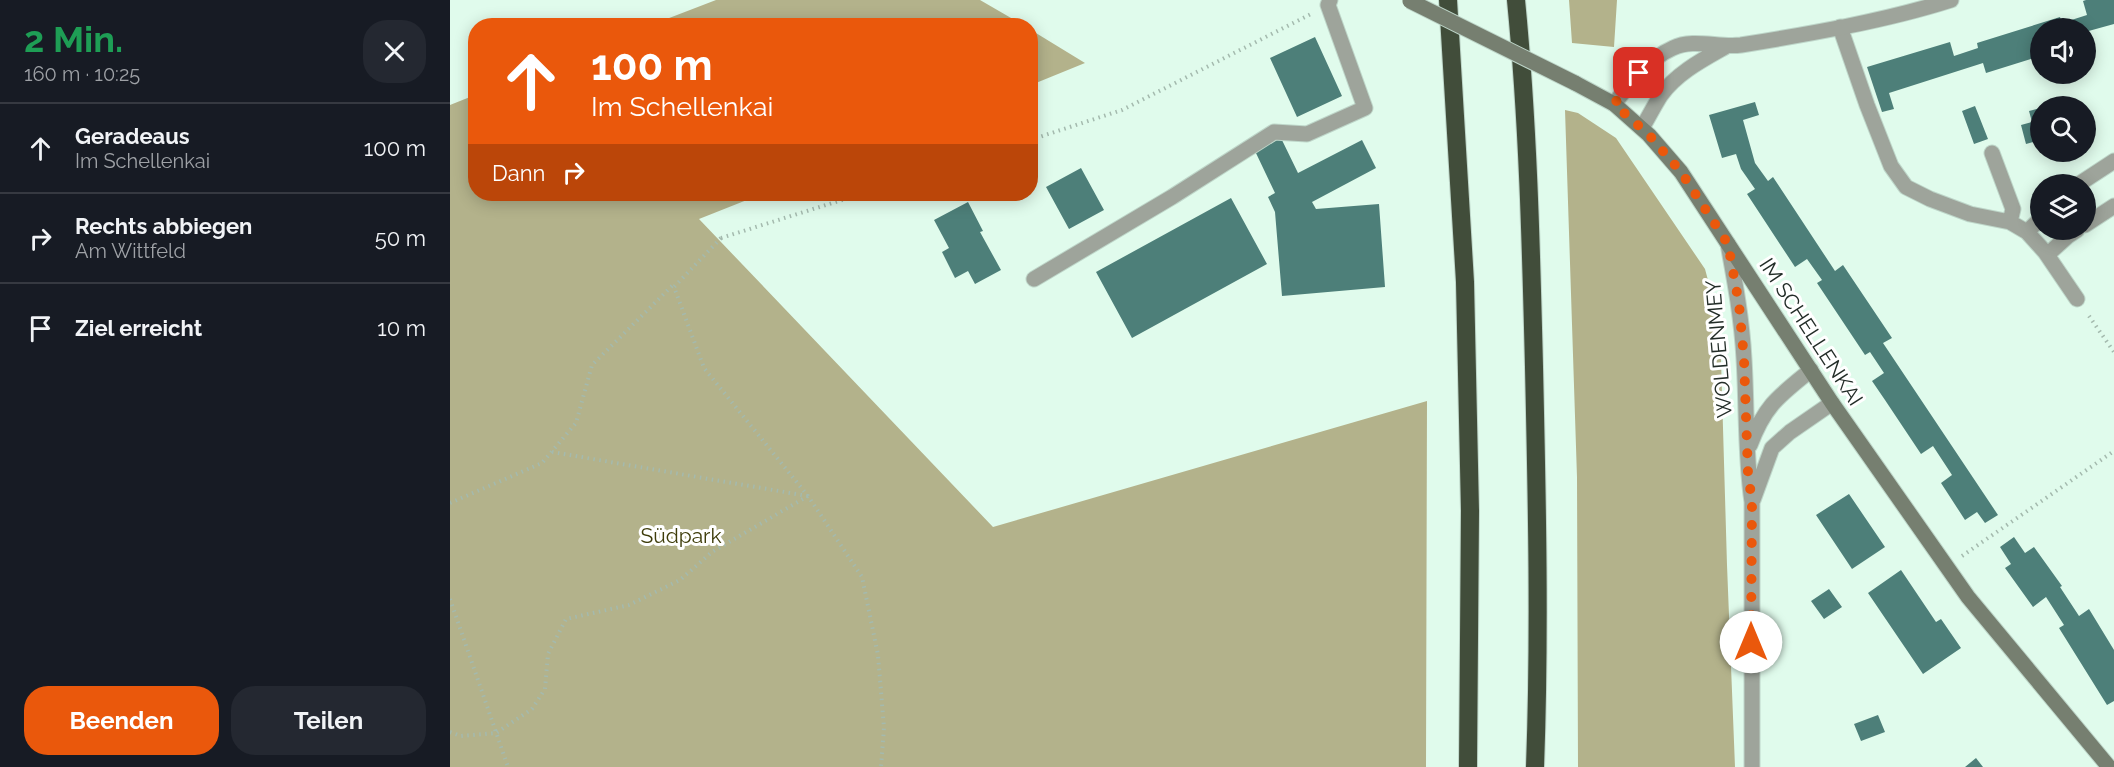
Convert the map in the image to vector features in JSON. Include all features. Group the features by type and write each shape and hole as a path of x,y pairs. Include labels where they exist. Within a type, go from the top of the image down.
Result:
{"highway":[{"path":"1448,0 1465,282 1470,512 1468,767"},
{"path":"1516,0 1524,97 1532,273 1538,508 1535,767"}],"street":[{"path":"1614,104 1639,73 1671,48 1689,44 1725,46 1840,27 1951,0"},
{"name":"IM SCHELLENKAI","path":"1408,1 1614,104 1642,128 1681,172 1832,402 1968,597 2109,767"},
{"path":"1034,279 1172,197 1274,132 1307,134 1365,108 1329,2"},
{"path":"1840,27 1891,166 1906,187 1970,214 2010,222 2027,232 2048,255 2077,299"},
{"path":"1642,128 1661,95 1682,74 1725,46"},
{"path":"1992,153 2013,209 2010,222"},
{"path":"2094,174 2114,161"},
{"path":"2096,218 2114,206"},
{"path":"2027,232 2030,229"},
{"path":"2048,255 2064,240"},
{"name":"WOLDENMEY","path":"1728,244 1739,304 1744,359 1748,473 1752,502 1752,767"},
{"name":"WOLDENMEY","path":"1748,450 1762,417 1777,398 1811,370"},
{"name":"WOLDENMEY","path":"1752,502 1772,448 1832,402"}],"path":[{"path":"1038,137 1122,110 1329,2"},
{"path":"450,503 542,463 576,423 591,365 721,238 839,201"},
{"path":"721,238 674,287 704,368 808,496 862,578 878,655 884,728 881,767"},
{"path":"2077,299 2114,352"},
{"path":"1946,566 2114,451"},
{"path":"552,452 808,496"},
{"path":"450,732 461,736 496,733 532,709 545,689 548,654 566,619 629,605 670,585 712,552 808,496"},
{"path":"450,599 508,767"}],"green space":[{"path":"716,0 980,0 1011,18 669,18"},
{"path":"1569,0 1617,0 1614,47 1572,43"},
{"path":"1038,34 1085,63 1038,82"},
{"name":"Südpark","path":"468,98 468,201 744,201 699,219 993,527 1427,401 1426,767 450,767 450,105"},
{"path":"1565,110 1578,113 1616,138 1705,269 1720,325 1735,767 1578,767 1577,477"}],"building":[{"path":"2114,0 2114,24 2096,29 2096,18 2078,18 2087,15 2083,1"},
{"path":"2030,26 2030,59 1986,73 1983,63 1889,93 1894,109 1882,112 1867,67 1950,42 1954,56 1978,48 1977,43"},
{"path":"1315,37 1342,96 1297,117 1270,58"},
{"path":"1755,102 1759,115 1743,120 1755,163 1768,181 1773,177 1835,271 1843,265 1892,338 1883,343 1998,515 1985,523 1977,512 1965,520 1941,483 1952,475 1933,446 1921,454 1872,381 1884,373 1870,352 1865,355 1817,283 1822,280 1807,259 1795,267 1747,194 1755,189 1741,169 1736,154 1722,158 1709,115"},
{"path":"1975,106 1988,139 1974,144 1962,111"},
{"path":"2030,123 2030,143 2026,144 2021,125"},
{"path":"1281,138 1298,173 1362,140 1376,168 1312,202 1316,209 1379,204 1385,287 1282,296 1275,212 1268,197 1275,193 1255,151"},
{"path":"1081,168 1104,210 1069,229 1046,187"},
{"path":"1231,198 1267,264 1132,338 1096,272"},
{"path":"968,202 983,231 980,232 1001,270 975,284 968,271 955,278 942,252 949,248 934,220"},
{"path":"1849,494 1885,547 1852,569 1816,515"},
{"path":"2014,537 2025,553 2034,547 2062,586 2060,587 2079,616 2089,609 2114,650 2114,701 2107,705 2059,628 2064,625 2046,597 2033,607 2005,568 2011,564 2000,547"},
{"path":"1901,570 1936,622 1941,619 1961,648 1923,674 1868,593"},
{"path":"1829,589 1842,607 1824,619 1811,601"},
{"path":"1878,715 1885,732 1861,741 1854,724"},
{"path":"1976,758 1983,767 1965,767"}],"route":[{"path":"1639,73 1614,104 1649,135 1681,172 1728,244 1739,304 1744,359 1748,473 1752,502 1751,642"}]}
